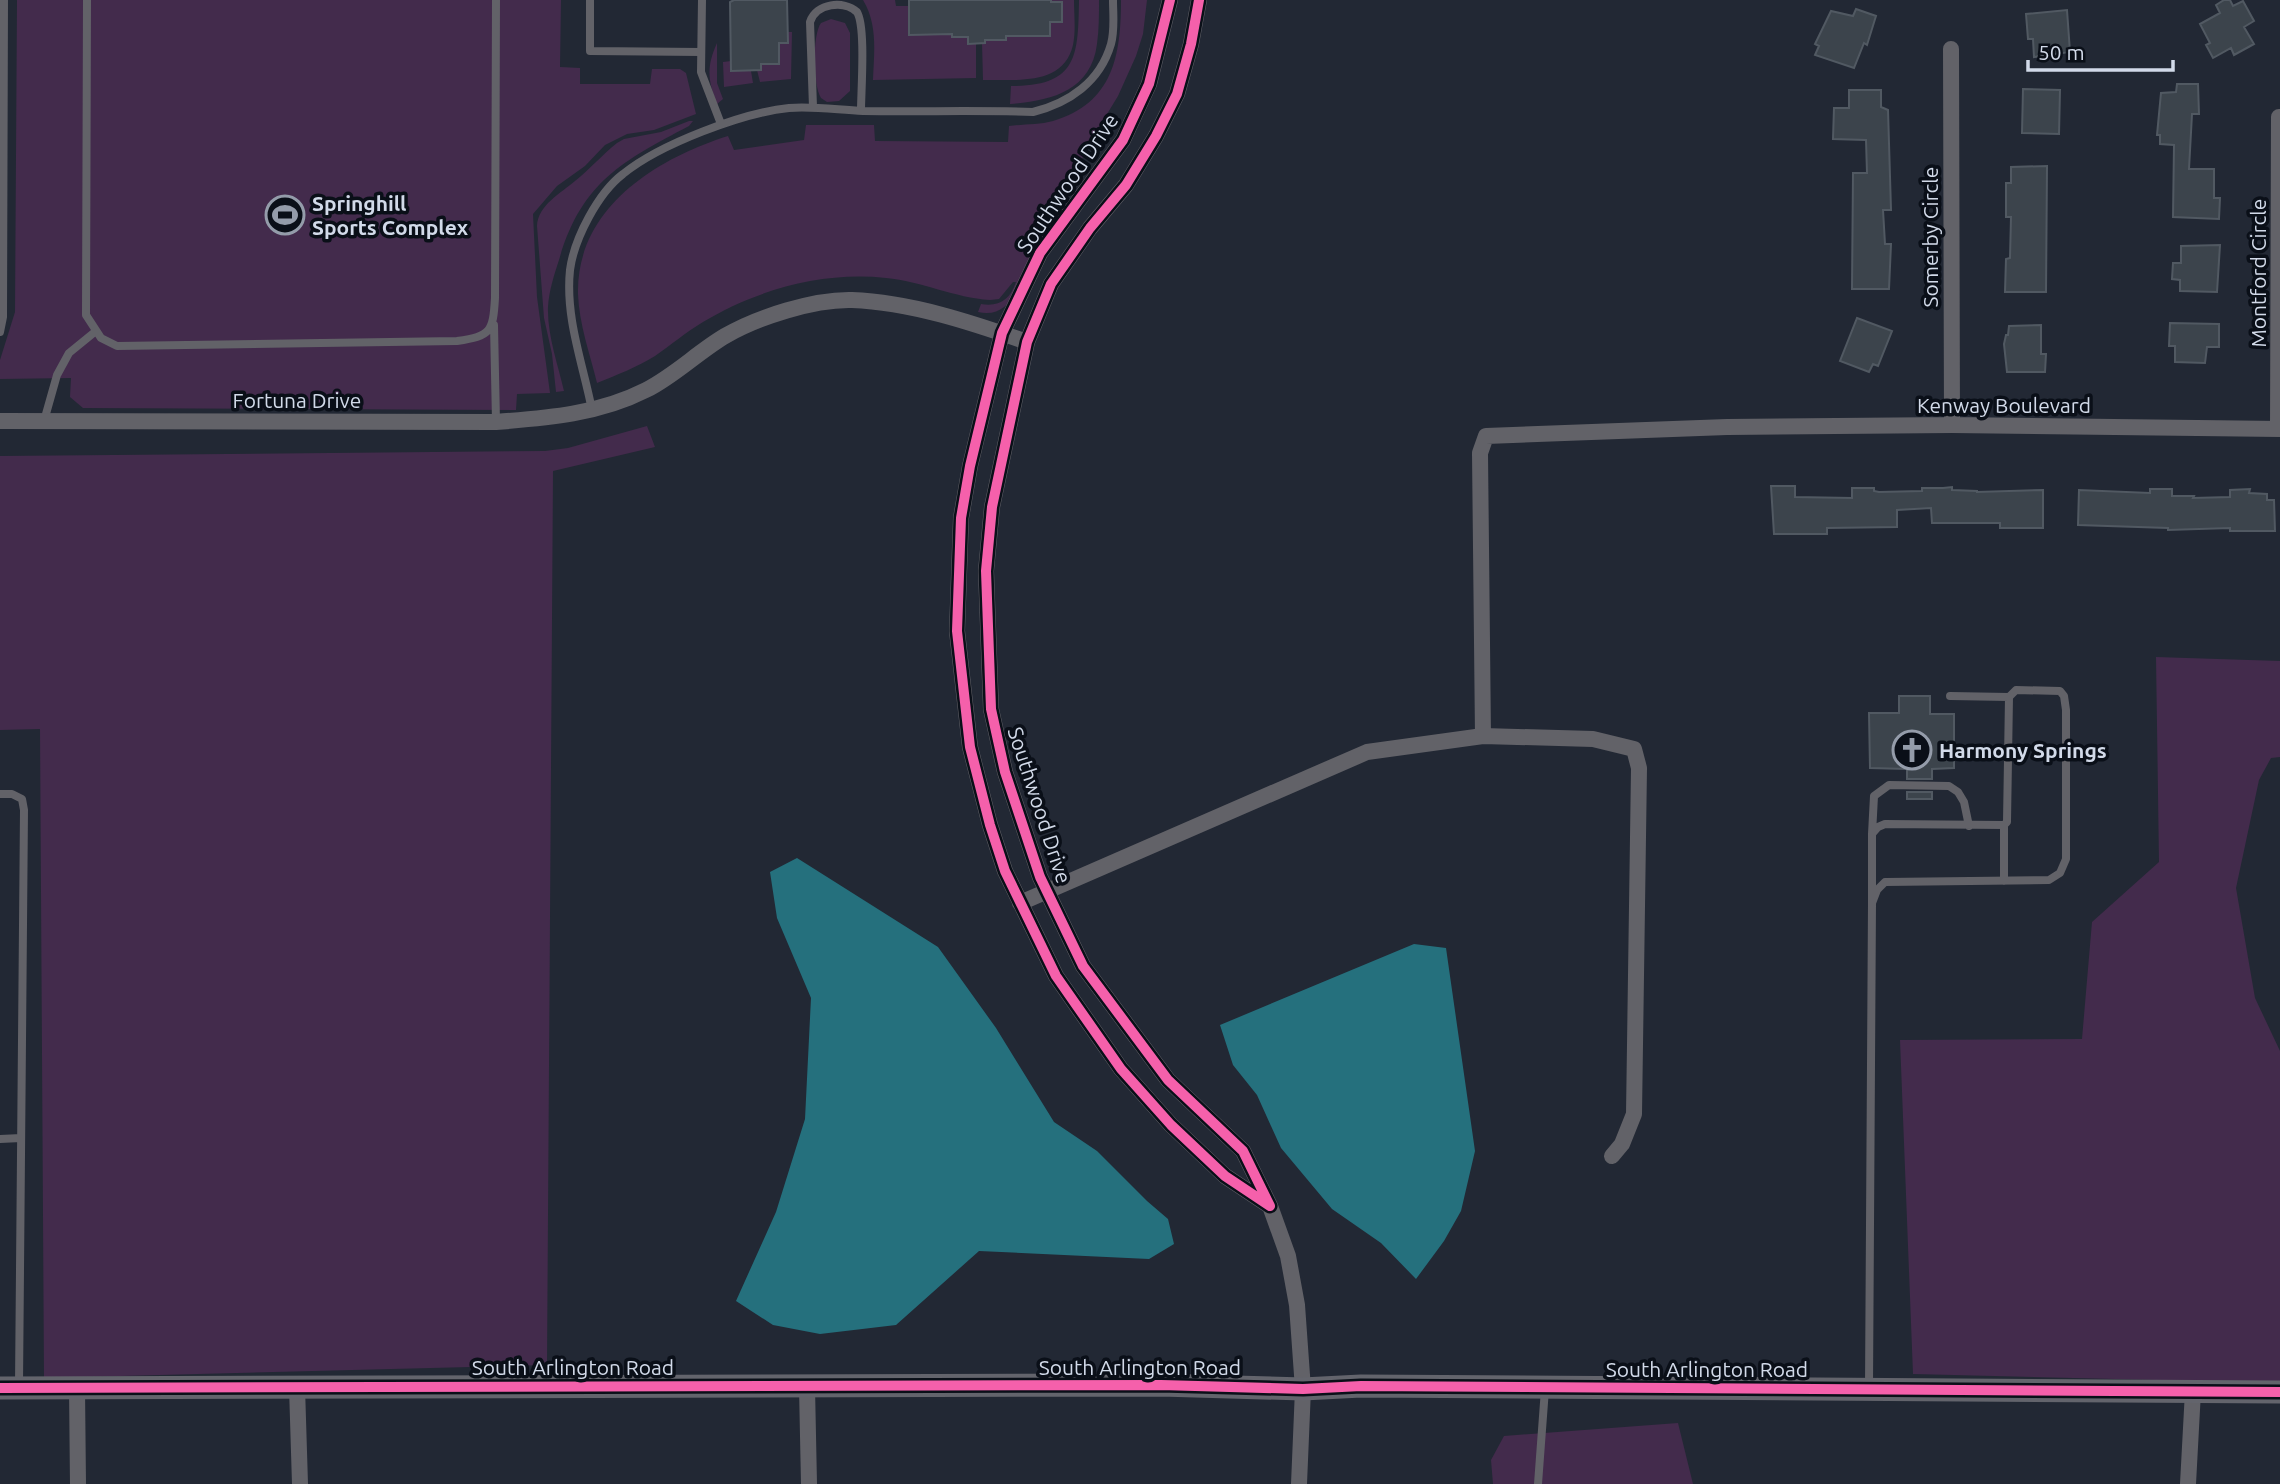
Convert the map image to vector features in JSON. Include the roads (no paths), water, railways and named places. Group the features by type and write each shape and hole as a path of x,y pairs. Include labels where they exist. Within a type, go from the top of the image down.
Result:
{"main road":[{"name":"South Arlington Road","path":"9,1388 1161,1385 1303,1389 1361,1386 2280,1392"}],"street":[{"name":"Southwood Drive","path":"1170,0 1149,84 1123,140 1040,253 1002,333 970,466 961,518 957,631 970,747 990,825 1005,871 1056,976 1121,1069 1171,1125 1216,1167 1269,1206"},
{"name":"Southwood Drive","path":"1199,0 1191,44 1177,94 1156,136 1126,185 1090,228 1051,284 1027,342 992,507 986,570 990,696 1005,772 1046,890 1083,966 1168,1080 1243,1152 1269,1206 1288,1256 1297,1305 1303,1389 1299,1484"},
{"name":"Somerby Circle","path":"1951,49 1952,425"},
{"name":"Montford Circle","path":"2279,117 2279,429"},
{"name":"Fortuna Drive","path":"0,421 496,422 550,418 592,410 646,390 725,335 763,318 815,304 851,300 970,322 1027,342"},
{"name":"Kenway Boulevard","path":"1483,736 1480,453 1486,436 1727,427 1952,425 2279,429"},
{"path":"1020,903 1367,752 1483,736 1593,738 1634,749 1639,768 1634,1114 1622,1144 1612,1156"},
{"path":"297,1387 300,1484"},
{"path":"807,1387 809,1484"},
{"path":"77,1388 78,1484"},
{"path":"2188,1484 2193,1391"}],"lane":[{"path":"0,332 3,317 4,0"},
{"path":"87,0 86,315 101,338 117,346 457,341 485,335 494,325"},
{"path":"496,0 496,422"},
{"path":"590,0 590,51 701,52"},
{"path":"702,0 703,80 721,124"},
{"path":"592,410 575,341 569,301 570,268 578,238 606,192 622,174 721,124 773,111 813,107 861,111 1032,111 1052,107 1067,100 1088,84 1102,64 1112,43 1113,0"},
{"path":"813,107 810,22 818,8 839,2 853,7 861,21 861,111"},
{"path":"44,421 57,375 69,352 96,331"},
{"path":"1872,903 1877,890 1885,882 2004,881 2049,880 2060,873 2066,859 2066,710 2064,696 2056,690 2015,690 2009,697 2004,881"},
{"path":"1950,696 2009,697"},
{"path":"1869,1389 1874,796 1889,785 1943,785 1954,789 1964,802 1969,825"},
{"path":"0,794 12,794 22,799 24,810 22,1138 9,1388"},
{"path":"1872,834 1885,824 2004,825"},
{"path":"0,1139 22,1138"},
{"path":"1538,1484 1545,1387"}],"water":[{"path":"797,858 938,947 996,1028 1054,1122 1097,1151 1168,1219 1174,1244 1149,1259 979,1251 896,1325 820,1334 773,1325 736,1301 776,1212 805,1119 811,998 777,918 770,872"},
{"path":"1414,944 1446,948 1475,1151 1461,1211 1444,1241 1416,1279 1381,1243 1332,1209 1281,1148 1257,1095 1233,1065 1220,1025"}],"place":[{"name":"Springhill Sports Complex","path":"285,215"},
{"name":"Harmony Springs","path":"1912,750"}]}
